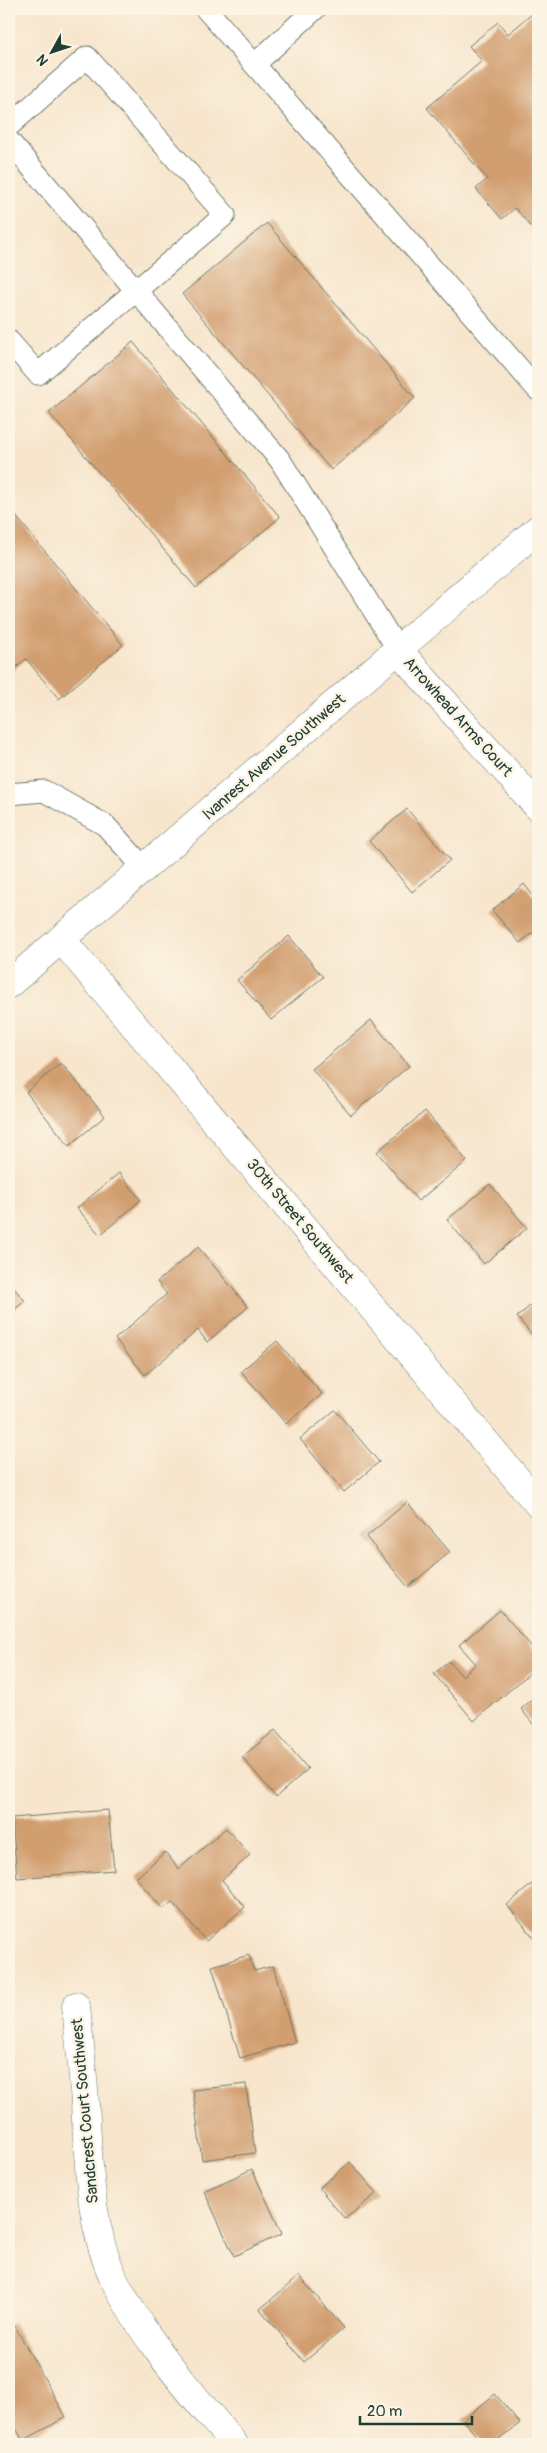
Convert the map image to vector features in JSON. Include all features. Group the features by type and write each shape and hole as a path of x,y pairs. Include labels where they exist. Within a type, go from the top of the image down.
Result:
{"street":[{"name":"Ivanrest Avenue Southwest","path":"9,984 538,529"},
{"name":"Arrowhead Arms Court","path":"398,650 538,807"},
{"name":"30th Street Southwest","path":"61,940 538,1504"},
{"name":"Sandcrest Court Southwest","path":"76,2006 90,2186 99,2236 114,2277 135,2317 161,2356 234,2444"}],"lane":[{"path":"206,9 538,390"},
{"path":"255,64 315,9"},
{"path":"9,126 87,57 225,215 38,374 9,341"},
{"path":"9,141 280,460 398,650"},
{"path":"9,794 44,791 105,825 144,868"}],"building":[{"path":"538,9 538,235 515,208 502,219 476,189 487,179 427,108 482,61 469,46 498,22 508,34"},
{"path":"267,223 415,398 331,470 182,294"},
{"path":"133,342 280,517 196,588 49,413"},
{"path":"9,508 123,645 59,699 26,659 9,674"},
{"path":"407,809 450,860 412,892 369,841"},
{"path":"524,884 538,902 538,928 520,943 492,910"},
{"path":"289,936 323,977 271,1020 237,980"},
{"path":"371,1020 409,1066 351,1115 312,1069"},
{"path":"61,1063 105,1116 69,1146 26,1092"},
{"path":"425,1111 467,1161 418,1201 377,1152"},
{"path":"119,1173 141,1200 100,1235 77,1208"},
{"path":"490,1184 527,1228 484,1264 447,1220"},
{"path":"198,1247 248,1307 207,1342 198,1330 145,1375 115,1339 167,1294 157,1282"},
{"path":"9,1282 25,1301 9,1314"},
{"path":"538,1299 538,1342 517,1317"},
{"path":"277,1341 322,1394 286,1424 241,1371"},
{"path":"335,1410 379,1462 344,1492 300,1439"},
{"path":"407,1502 450,1552 408,1587 366,1537"},
{"path":"500,1610 538,1654 538,1666 474,1721 434,1674 449,1661 462,1676 476,1664 459,1645"},
{"path":"538,1694 538,1730 521,1709"},
{"path":"275,1730 308,1769 276,1797 242,1757"},
{"path":"108,1810 114,1870 17,1878 12,1818"},
{"path":"226,1828 250,1855 222,1880 245,1907 206,1941 172,1902 163,1909 136,1878 165,1852 179,1869"},
{"path":"538,1879 538,1936 535,1939 507,1905"},
{"path":"249,1955 254,1971 273,1966 295,2042 240,2058 212,1966"},
{"path":"246,2084 255,2153 202,2160 193,2090"},
{"path":"350,2162 377,2193 345,2219 319,2188"},
{"path":"252,2169 282,2234 234,2256 204,2191"},
{"path":"299,2276 344,2328 304,2362 260,2309"},
{"path":"13,2323 66,2417 23,2441 9,2416 9,2325"},
{"path":"495,2394 520,2423 494,2444 483,2444 463,2420"}]}
